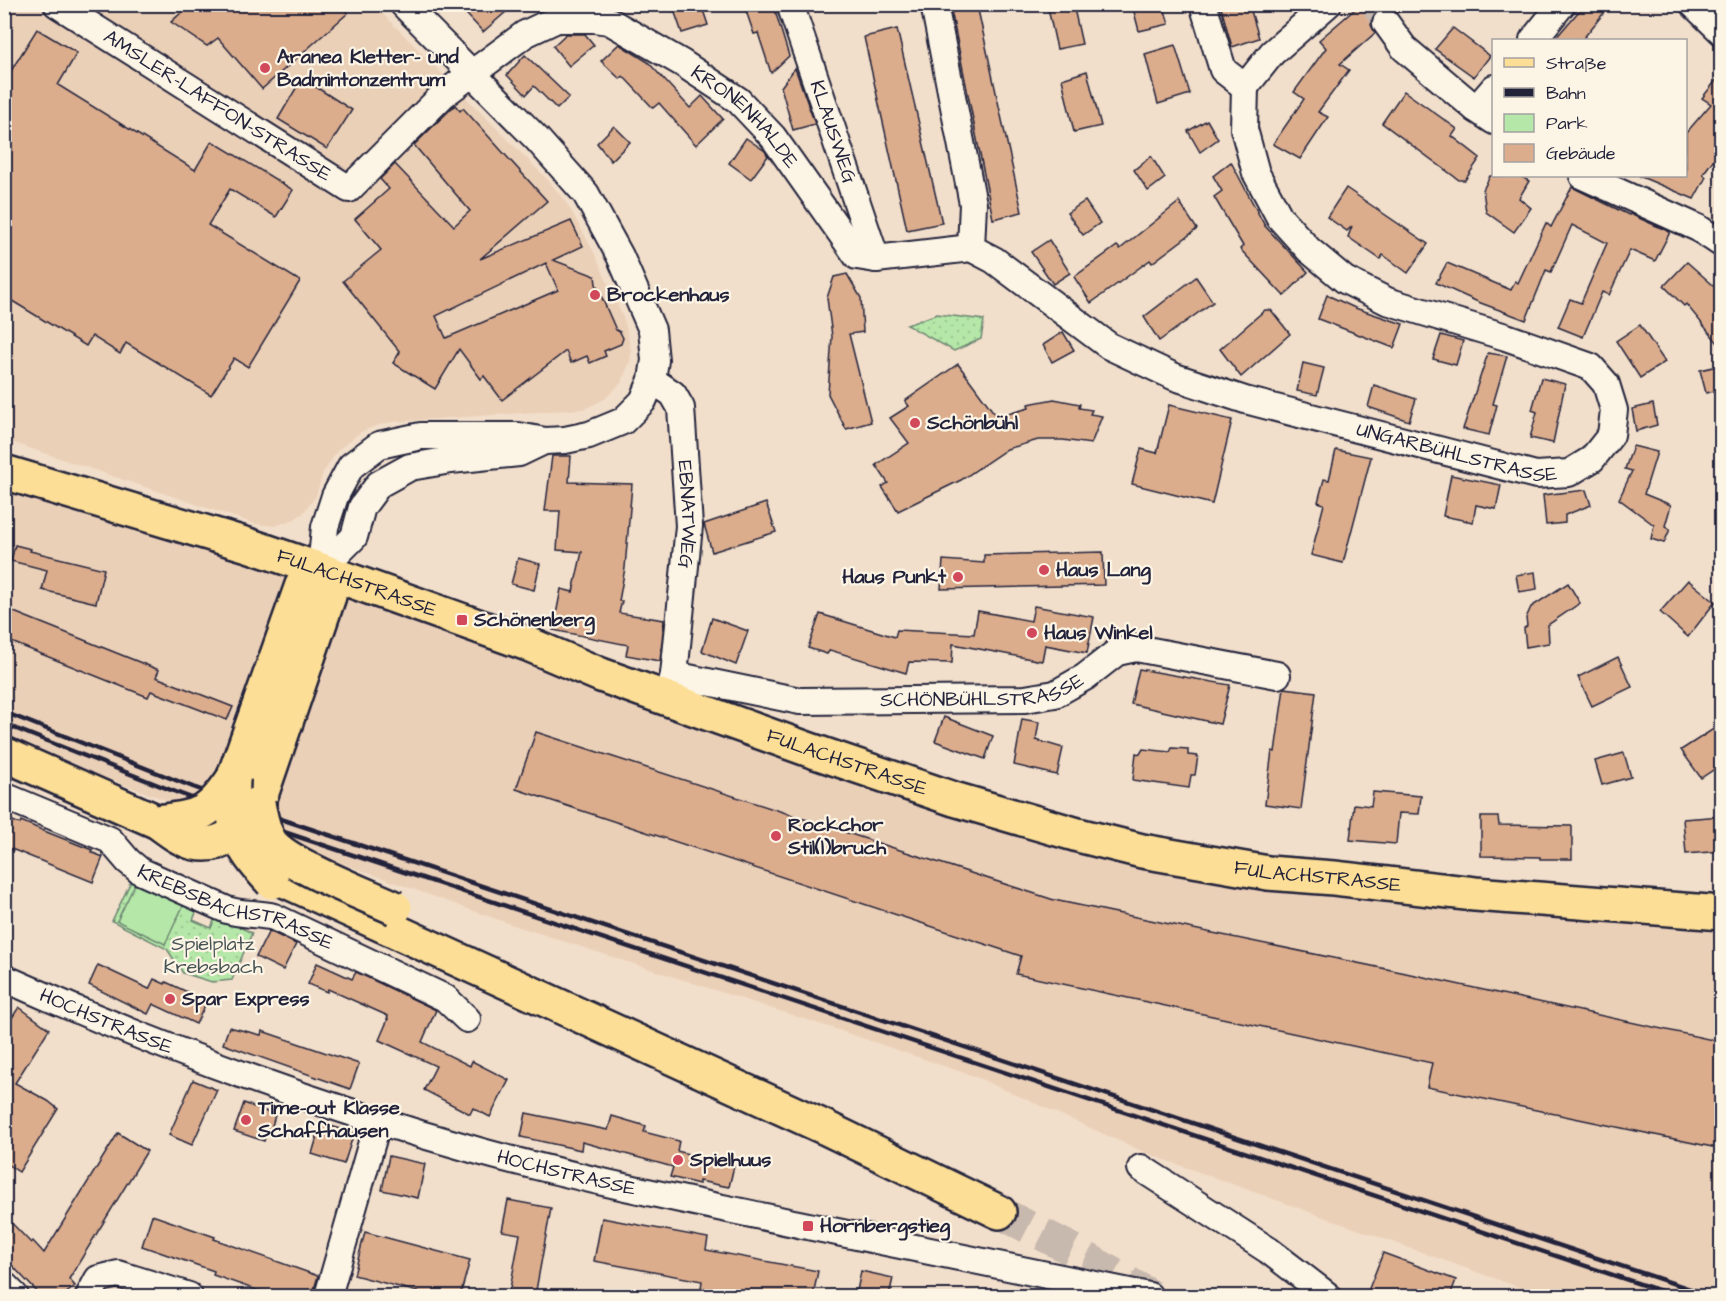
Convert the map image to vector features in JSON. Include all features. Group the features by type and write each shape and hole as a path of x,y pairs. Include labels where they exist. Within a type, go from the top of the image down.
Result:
{"main road":[{"name":"FULACHSTRASSE","path":"4,472 237,542 317,584 528,645 601,675 671,686 810,750 964,802 1142,851 1268,873 1475,894 1722,913"},
{"path":"158,822 195,817 202,813 222,795 233,779 317,584"},
{"path":"4,754 158,822 177,836 195,843 221,840 238,832 249,821 258,804 317,584"},
{"path":"233,779 233,806 238,832 246,853 272,882 294,900 326,920 372,944 647,1069 792,1113"},
{"path":"258,804 261,821 270,842 290,859 660,1029 792,1113"},
{"path":"273,875 792,1113 999,1212"}],"street":[{"name":"AMSLER-LAFFON-STRASSE","path":"57,4 349,189"},
{"path":"317,584 325,527 335,496 351,466 379,445 421,436 518,436 545,441 589,435 623,421 643,401 652,380 655,360 652,330 620,256 586,194 537,140 403,4"},
{"name":"KLAUSWEG","path":"790,4 876,259"},
{"path":"876,259 971,248 973,204 934,4"},
{"path":"1203,4 1223,70 1245,87 1272,53 1328,4"},
{"path":"1534,39 1562,4"},
{"path":"1692,4 1722,32"},
{"name":"KRONENHALDE","path":"349,189 443,95 525,34 557,20 597,12 738,100 773,137 857,256 876,259"},
{"path":"1386,23 1404,48 1485,115 1492,94"},
{"name":"UNGARBÜHLSTRASSE","path":"971,248 994,260 1109,346 1175,377 1245,400 1536,475 1569,473 1592,459 1611,435 1614,410 1606,384 1591,367 1506,337 1387,301 1345,280 1309,250 1280,218 1256,173 1244,129 1245,87"},
{"path":"1585,177 1698,228 1722,244"},
{"name":"EBNATWEG","path":"652,380 673,394 681,408 689,526 671,686"},
{"path":"317,584 354,537 362,507 379,484 410,467 450,460 519,453 545,441"},
{"name":"SCHÖNBÜHLSTRASSE","path":"671,686 800,701 1025,699 1055,694 1085,676 1117,652 1136,648 1277,675"},
{"name":"KREBSBACHSTRASSE","path":"4,795 110,840 140,871 227,910 240,914 257,913 274,917 445,998 467,1020"},
{"name":"HOCHSTRASSE","path":"4,978 124,1030 243,1076 378,1121 482,1152 641,1192 1149,1296"},
{"path":"328,1296 378,1121"},
{"path":"1141,1168 1268,1250 1328,1296"},
{"path":"89,1296 99,1279 118,1274 189,1296"},
{"path":"4,1285 15,1296"}],"shaded area":[{"path":"5,5 374,5 548,180 568,205 594,252 625,322 631,351 630,362 621,383 605,399 584,409 392,422 361,432 338,450 323,473 316,496 303,513 295,519 275,526 255,524 5,440"},
{"path":"4,472 1078,835 1721,913 1721,1296 1543,1296 1146,1153 976,1077 510,924 108,779 5,738"}],"green space":[{"path":"937,314 984,320 981,339 954,351 907,325"},
{"name":"Spielplatz Krebsbach","path":"133,877 198,908 193,920 211,928 216,916 252,933 232,980 212,982 183,973 167,949 112,921"},
{"path":"137,880 184,904 165,944 117,921"}],"building":[{"name":"Aranea Kletter- und Badmintonzentrum","path":"191,4 340,4 348,13 262,89 218,38 207,46 171,22"},
{"path":"457,4 515,4 483,32"},
{"path":"672,4 701,4 708,25 682,33"},
{"path":"755,4 773,4 789,56 771,73 758,33 754,34 745,8"},
{"path":"1047,4 1073,4 1082,44 1057,49"},
{"path":"1132,4 1163,4 1169,24 1139,31"},
{"path":"1220,4 1249,4 1259,38 1232,47"},
{"path":"1361,4 1407,4 1397,13 1392,9 1384,8 1373,16 1371,25 1375,33 1340,64 1349,70 1318,112 1328,117 1300,159 1273,144 1304,99 1294,92 1326,48 1319,40"},
{"path":"1585,4 1611,4 1583,39 1555,39"},
{"path":"977,5 1022,212 993,219 951,10"},
{"path":"1453,28 1490,56 1474,77 1435,49"},
{"path":"37,29 77,53 58,85 195,170 212,141 293,190 276,217 230,189 208,225 300,281 248,367 234,358 211,395 126,343 120,354 92,336 86,346 4,296 4,82"},
{"path":"897,29 942,223 907,230 864,37"},
{"path":"566,34 585,34 594,45 569,66 553,46"},
{"path":"619,44 648,62 690,108 702,96 723,119 696,145 659,103 653,108 623,76 620,79 601,61"},
{"path":"1175,45 1190,94 1158,104 1145,54"},
{"path":"525,55 569,97 557,109 534,86 526,95 507,75"},
{"path":"795,68 815,124 793,130 781,87"},
{"path":"1087,71 1101,126 1074,132 1062,79"},
{"path":"1722,73 1722,148 1703,174 1706,177 1694,199 1641,177 1687,177 1687,132 1711,104 1702,98"},
{"path":"302,78 352,110 327,149 278,119"},
{"path":"1404,91 1457,129 1452,136 1480,158 1465,180 1459,180 1382,123"},
{"path":"455,105 460,111 463,108 547,201 480,259 571,221 583,246 553,260 595,276 596,284 616,330 623,338 621,344 604,351 606,356 590,363 587,356 571,363 566,351 502,400 484,376 481,379 459,349 435,389 393,363 400,352 343,281 381,250 355,219 389,189 380,179 395,164 454,226 470,211 414,145","holes":["546,263 558,290 446,338 436,316"]},
{"path":"1207,120 1218,139 1200,152 1188,131"},
{"path":"614,126 630,142 611,161 597,143"},
{"path":"746,138 765,151 768,156 751,179 729,163"},
{"path":"1151,156 1165,178 1148,191 1134,170"},
{"path":"1231,162 1265,226 1308,272 1284,296 1240,249 1243,246 1214,197 1222,191 1213,176"},
{"path":"1490,176 1522,177 1529,181 1519,198 1531,208 1514,232 1486,212 1483,190"},
{"path":"1572,187 1670,232 1655,261 1630,250 1609,295 1602,292 1583,337 1558,327 1570,299 1581,303 1607,243 1572,225 1551,272 1546,270 1526,320 1436,283 1447,263 1511,290 1515,281 1518,283 1546,223 1551,227"},
{"path":"1346,188 1428,244 1408,273 1383,255 1380,259 1348,237 1352,226 1347,231 1327,217"},
{"path":"1085,201 1100,223 1083,235 1067,213"},
{"path":"1179,202 1197,229 1152,263 1150,260 1091,303 1074,277 1117,246 1120,249"},
{"path":"1049,240 1070,273 1053,284 1031,252"},
{"path":"1687,262 1722,293 1722,348 1686,304 1684,306 1664,286"},
{"path":"847,274 861,298 863,332 849,334 871,422 846,429 828,394 832,336 827,298 834,277"},
{"path":"1196,277 1213,302 1159,341 1144,317"},
{"path":"1327,295 1355,308 1403,324 1394,348 1318,319"},
{"path":"1265,310 1271,310 1290,334 1241,377 1220,349"},
{"path":"1640,325 1665,362 1640,378 1616,341"},
{"path":"1063,332 1074,350 1052,362 1043,345"},
{"path":"1441,335 1463,341 1456,365 1433,359"},
{"path":"1488,353 1507,356 1493,404 1497,405 1489,435 1463,429"},
{"path":"1303,363 1324,368 1317,395 1297,391"},
{"path":"958,364 997,417 1029,408 1028,404 1054,399 1080,404 1079,408 1092,410 1090,414 1102,416 1091,444 1063,440 1038,440 1007,449 961,480 898,511 882,487 888,483 876,465 909,443 890,418 909,406 905,401"},
{"path":"1722,365 1722,389 1706,393 1700,370"},
{"path":"1541,378 1565,384 1553,443 1530,438 1537,412 1532,410"},
{"path":"1374,385 1416,399 1409,421 1368,407"},
{"path":"1653,404 1657,425 1636,431 1632,409"},
{"path":"1169,405 1232,420 1212,504 1132,484 1141,449 1157,453"},
{"path":"1633,446 1657,452 1644,494 1671,505 1665,526 1670,529 1664,543 1651,539 1654,525 1619,499 1632,471 1625,469"},
{"path":"1336,450 1371,457 1343,563 1311,555 1324,504 1318,502 1324,479 1329,480"},
{"path":"552,456 571,456 569,482 632,484 619,613 664,620 660,661 626,655 628,645 553,630 561,589 573,592 582,552 557,550 560,511 545,511"},
{"path":"1451,475 1501,485 1496,509 1476,505 1473,522 1443,516"},
{"path":"1586,490 1591,505 1565,515 1565,523 1546,525 1543,495"},
{"path":"766,503 776,532 712,552 704,524"},
{"path":"15,545 31,549 30,551 104,569 96,603 42,590 47,570 11,561"},
{"name":"Haus Lang","path":"1103,552 1104,585 941,589 943,560 984,563 984,555"},
{"path":"518,558 540,564 534,590 511,584"},
{"path":"1535,572 1537,589 1519,592 1516,575"},
{"path":"1688,580 1715,602 1688,637 1660,612"},
{"path":"1568,583 1580,603 1548,625 1549,643 1526,647 1524,628 1527,626 1526,618 1531,607"},
{"path":"1034,606 1094,617 1087,653 1045,645 1042,661 953,644 952,663 909,662 906,673 830,650 827,654 808,648 820,614 895,637 897,630 974,634 978,611 1031,621"},
{"path":"4,608 159,670 156,677 233,707 227,720 151,691 148,697 4,639"},
{"path":"712,618 748,631 736,665 702,651"},
{"path":"1618,657 1632,687 1592,706 1578,677"},
{"path":"1139,669 1230,685 1220,724 1131,704"},
{"path":"1284,688 1316,692 1301,809 1265,804"},
{"path":"944,717 993,736 985,759 935,741"},
{"path":"1022,719 1039,722 1036,740 1063,748 1057,775 1014,765"},
{"path":"1715,728 1722,738 1722,764 1701,778 1681,750"},
{"path":"536,732 1054,900 1722,1042 1722,1149 1427,1087 1432,1063 1016,974 1021,956 516,789"},
{"path":"1172,748 1188,749 1188,755 1198,756 1195,775 1191,775 1189,788 1133,780 1136,753 1140,754 1143,749 1170,752"},
{"path":"1624,753 1631,777 1602,785 1595,761"},
{"path":"1373,792 1421,796 1419,814 1399,813 1396,844 1350,840 1354,804 1371,806"},
{"path":"1722,816 1722,851 1686,854 1683,819"},
{"path":"1481,817 1498,817 1499,825 1572,826 1572,859 1481,856"},
{"path":"8,819 20,824 21,821 92,850 91,852 103,857 93,882 4,846 4,826"},
{"path":"269,931 296,944 283,970 256,957"},
{"path":"317,963 352,979 356,972 436,1010 422,1042 470,1066 472,1061 509,1080 490,1117 473,1108 470,1114 424,1090 436,1066 379,1040 388,1016 328,989 327,992 308,984"},
{"path":"98,965 149,989 154,979 165,984 166,982 207,1001 196,1024 153,1004 148,1014 89,985"},
{"path":"19,1007 49,1029 15,1083 58,1109 19,1172 4,1162 4,1030"},
{"path":"229,1027 261,1035 262,1031 359,1064 350,1089 223,1044"},
{"path":"193,1080 217,1090 192,1145 169,1135"},
{"path":"244,1103 275,1115 271,1130 268,1129 264,1141 234,1131"},
{"path":"526,1113 608,1130 612,1116 646,1126 644,1132 679,1141 677,1151 734,1166 729,1187 699,1181 699,1184 670,1177 673,1167 582,1142 581,1150 521,1137"},
{"path":"321,1123 354,1133 344,1164 312,1154"},
{"path":"118,1133 147,1151 69,1279 75,1286 63,1296 41,1296 4,1257 4,1215 44,1253"},
{"path":"389,1156 425,1164 418,1198 382,1190"},
{"path":"508,1200 551,1208 535,1296 509,1294 520,1234 502,1231"},
{"path":"152,1215 318,1276 312,1296 274,1296 213,1275 214,1271 142,1246"},
{"path":"602,1218 708,1238 706,1250 818,1271 813,1296 700,1295 702,1281 594,1261"},
{"path":"365,1232 470,1260 460,1296 433,1296 354,1275"},
{"path":"1383,1253 1456,1280 1450,1296 1382,1296 1368,1291"},
{"path":"861,1271 893,1278 889,1296 856,1296"}],"tunnel":[{"path":"1373,4 1386,23"},
{"path":"999,1212 1067,1247 1151,1296"}],"railway":[{"path":"4,712 278,818 1711,1296"},
{"path":"4,724 281,831 1676,1296"}],"place":[{"name":"Aranea Kletter- und Badmintonzentrum","path":"265,68"},
{"name":"Brockenhaus","path":"595,295"},
{"name":"Schönbühl","path":"915,423"},
{"name":"Haus Lang","path":"1044,570"},
{"name":"Haus Punkt","path":"958,577"},
{"name":"Schönenberg","path":"462,620"},
{"name":"Haus Winkel","path":"1032,633"},
{"name":"Rockchor Stil(l)bruch","path":"776,836"},
{"name":"Spar Express","path":"170,999"},
{"name":"Time-out Klasse Schaffhausen","path":"246,1120"},
{"name":"Spielhuus","path":"678,1160"},
{"name":"Hornbergstieg","path":"808,1226"}]}
